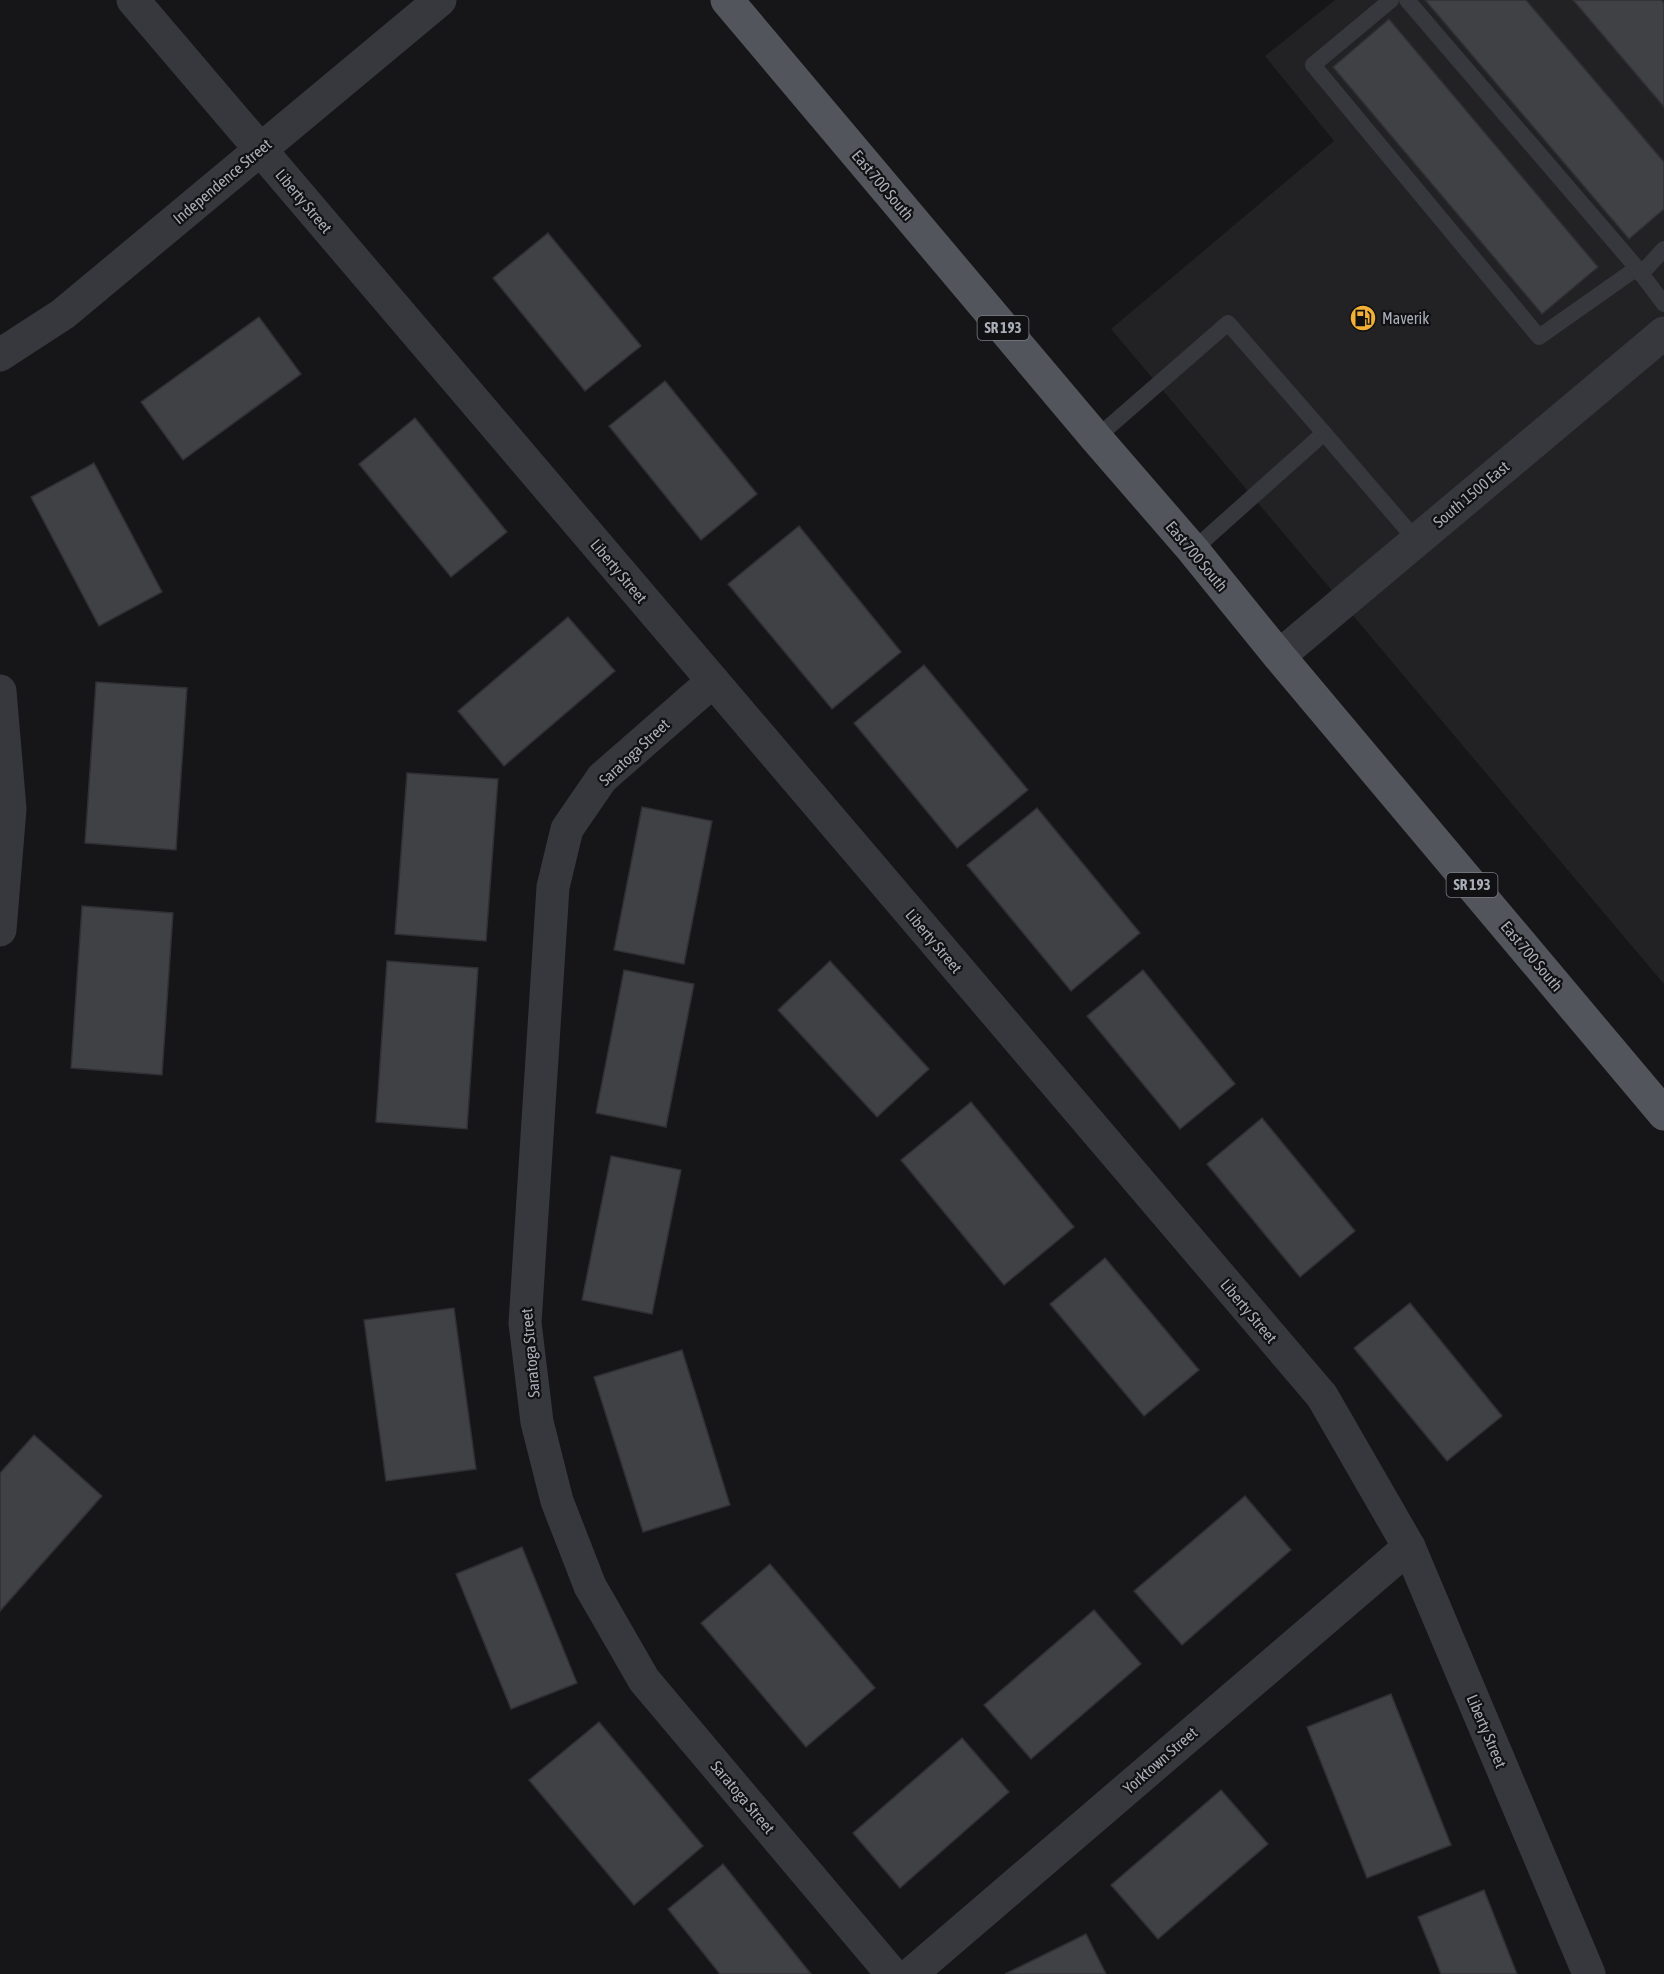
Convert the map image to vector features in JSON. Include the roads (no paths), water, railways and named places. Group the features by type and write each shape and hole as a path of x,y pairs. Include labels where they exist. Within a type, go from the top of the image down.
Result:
{"main road":[{"name":"East 700 South","path":"727,0 1193,550 1279,656 1664,1114"}],"street":[{"name":"Liberty Street","path":"133,0 1322,1396 1409,1546 1589,1974"},
{"name":"Independence Street","path":"0,355 63,314 440,0"},
{"name":"South 1500 East","path":"1279,656 1664,333"},
{"name":"Saratoga Street","path":"713,681 602,778 567,829 554,887 525,1323 537,1422 557,1502 590,1586 644,1680 892,1974"},
{"path":"0,691 10,809 0,930"},
{"name":"Yorktown Street","path":"910,1974 1409,1546"}],"lane":[{"path":"1391,0 1313,65 1539,337 1639,271 1664,249"},
{"path":"1407,0 1639,271 1664,304"},
{"path":"1096,438 1228,323 1416,540"},
{"path":"1193,550 1324,432"}],"place":[{"name":"Maverik","path":"1363,318"}]}
